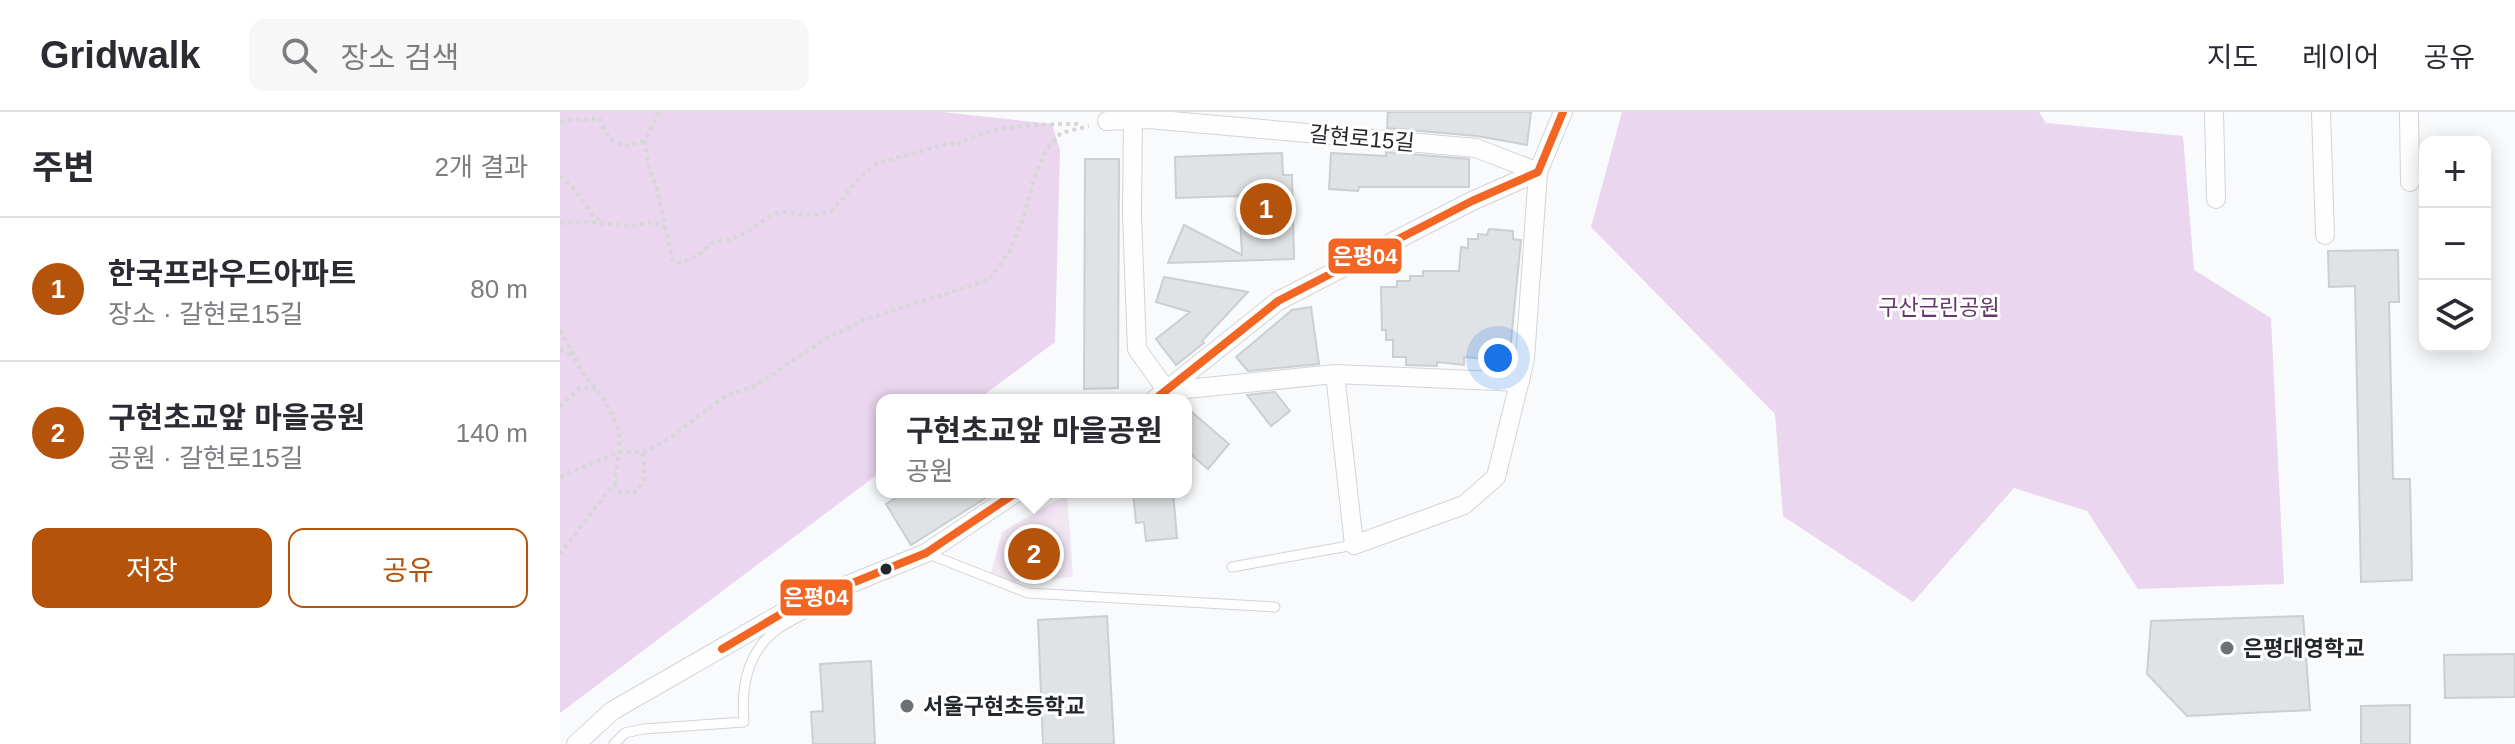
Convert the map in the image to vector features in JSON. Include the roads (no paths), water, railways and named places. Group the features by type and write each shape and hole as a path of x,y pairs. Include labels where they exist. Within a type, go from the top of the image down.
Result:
{"street":[{"path":"1335,374 1354,545 1464,505 1496,477 1525,359 1538,172 1563,112"},
{"path":"2214,112 2216,199"},
{"path":"2321,112 2325,235"},
{"path":"2409,112 2410,182"},
{"path":"1133,116 1132,215 1137,349 1159,394"},
{"name":"갈현로15길","path":"1107,121 1133,116 1476,148 1538,172"},
{"path":"1162,394 1278,301 1472,201 1538,172"},
{"path":"1176,394 1335,374 1520,382"},
{"path":"576,744 612,711 791,608 926,553 1008,498"}],"lane":[{"path":"1232,567 1354,545"},
{"path":"926,553 1028,593 1275,607"},
{"path":"614,744 625,733 643,729 744,722 742,699 752,655 776,630 819,608 846,585"}],"place":[{"name":"한국프라우드아파트","path":"1266,209"},
{"name":"구현초교앞 마을공원","path":"1034,554"},
{"name":"은평대영학교","path":"2227,648"},
{"name":"서울구현초등학교","path":"907,706"}],"park label":[{"name":"구산근린공원","path":"1939,307"}]}
